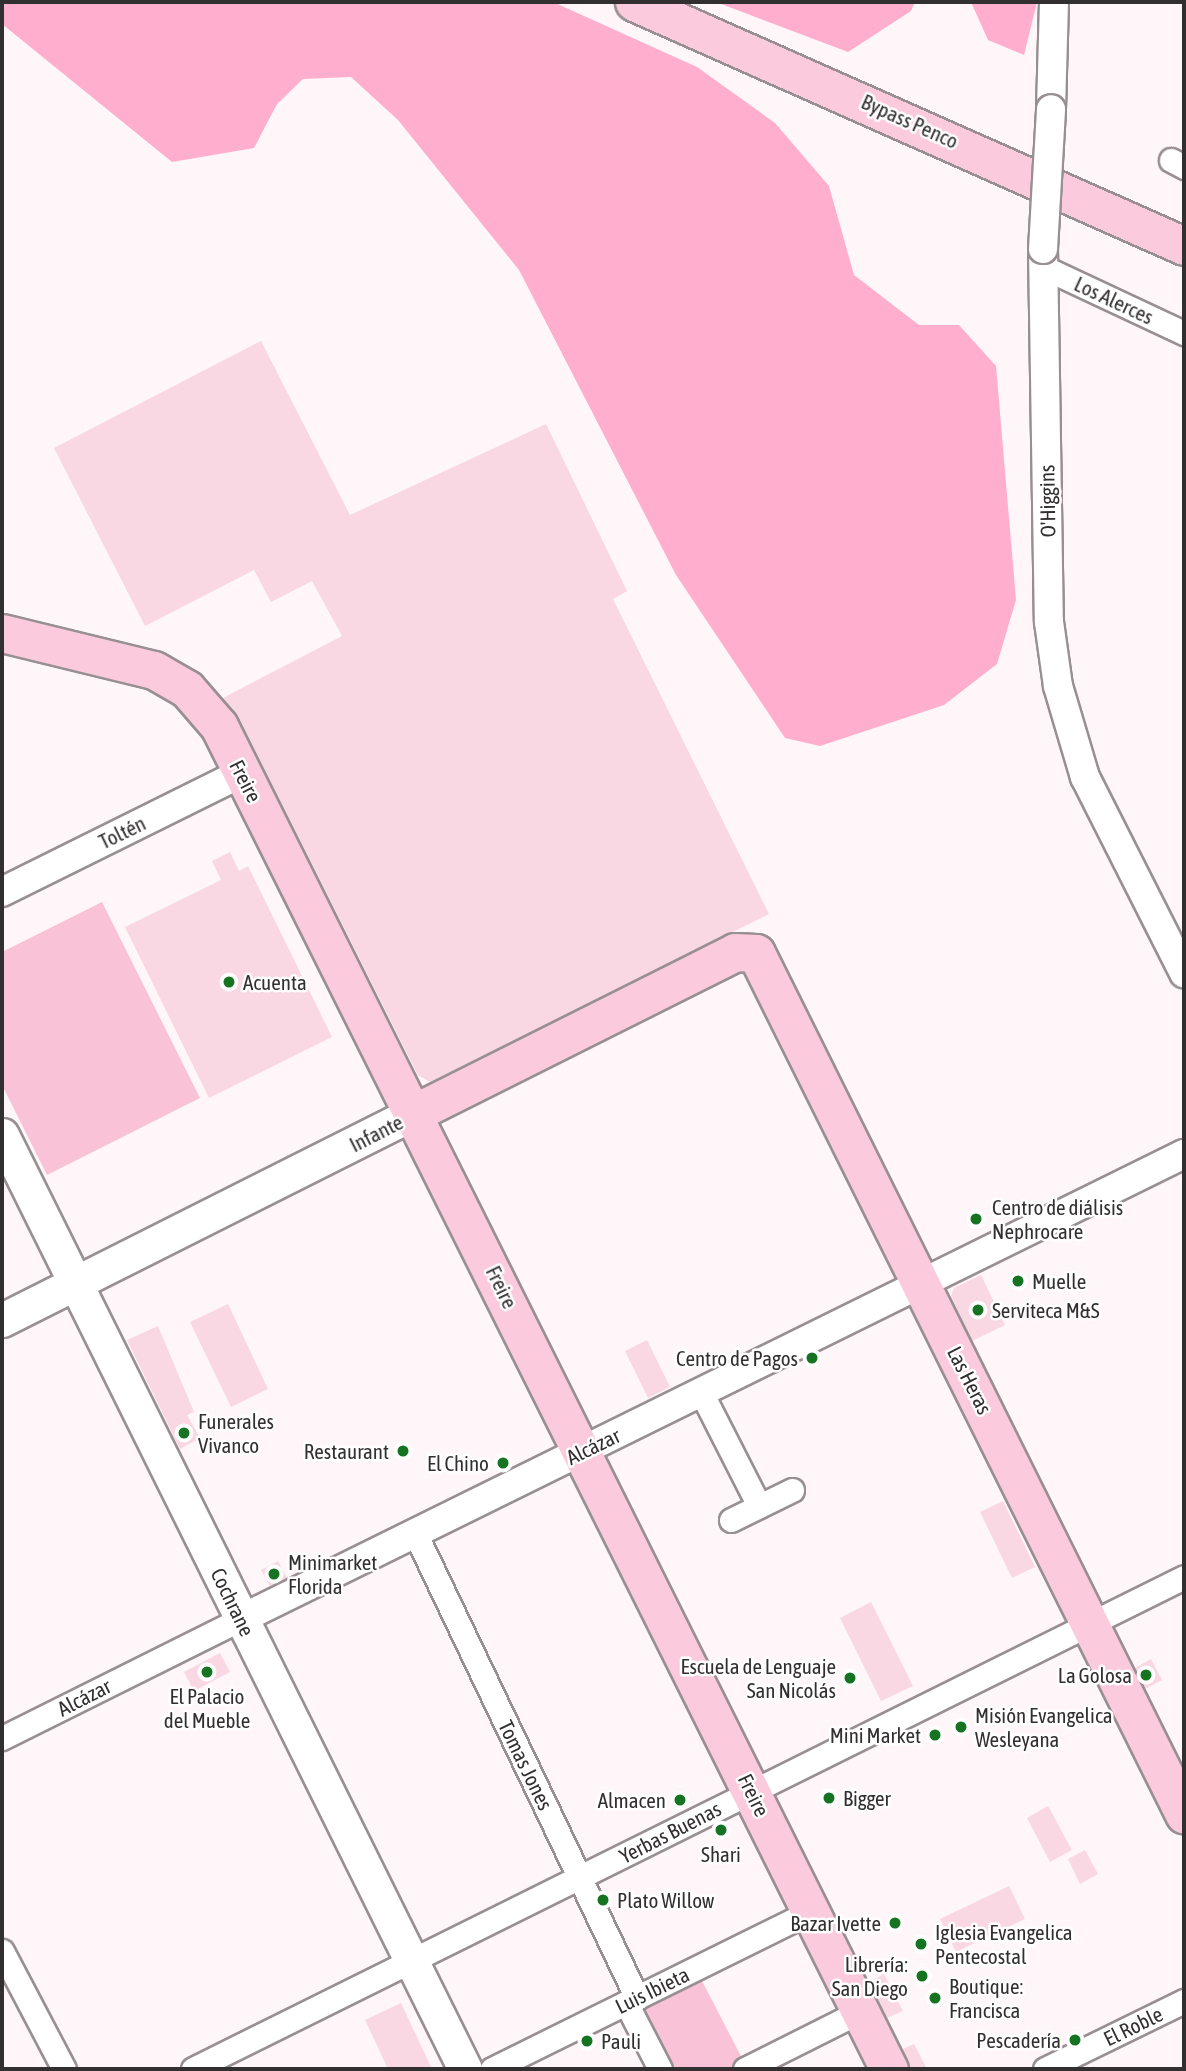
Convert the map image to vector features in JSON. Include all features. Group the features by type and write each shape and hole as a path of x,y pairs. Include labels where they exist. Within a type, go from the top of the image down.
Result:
{"main road":[{"name":"Bypass Penco","path":"634,2 1184,246"},
{"name":"Freire","path":"2,633 124,661 171,678 210,712 416,1112 890,2069"},
{"name":"Infante","path":"2,1320 735,952 751,951"},
{"name":"Las Heras","path":"751,951 763,962 1184,1814"},
{"name":"Cochrane","path":"2,1135 465,2069"}],"street":[{"name":"O'Higgins","path":"1054,2 1043,258 1049,622 1058,686 1090,786 1184,973"},
{"name":"Los Alerces","path":"1043,258 1184,333"},
{"name":"Toltén","path":"2,892 242,773"},
{"name":"Alcázar","path":"2,1738 1184,1154"},
{"path":"701,1392 759,1506"},
{"path":"731,1520 792,1490"},
{"name":"Tomas Jones","path":"415,1533 579,1877 660,2069"},
{"name":"Yerbas Buenas","path":"193,2069 1184,1577"},
{"name":"Luis Ibieta","path":"492,2069 811,1911"},
{"path":"2,1951 64,2069"},
{"name":"El Roble","path":"1045,2069 1184,2001"},
{"path":"745,2069 861,2011"}],"shaded area":[{"path":"2,2 553,2 697,67 775,123 829,186 854,275 919,325 959,325 996,366 1016,600 997,664 944,705 820,746 785,738 676,575 519,270 398,120 351,77 303,79 277,104 254,148 172,162 2,24"},
{"path":"716,2 915,2 911,11 848,52"},
{"path":"971,2 1037,2 1024,55 988,40"},
{"path":"102,902 200,1098 47,1175 2,1085 2,952"},
{"path":"700,1977 744,2062 730,2069 669,2069 640,2010"}],"building":[{"path":"261,341 350,515 546,424 627,591 613,599 769,914 430,1082 418,1075 238,717 223,698 342,636 312,581 271,602 254,570 145,626 54,448"},
{"name":"Acuenta","path":"230,852 239,871 248,866 332,1037 209,1098 125,927 221,880 212,861"},
{"name":"Serviteca M&S","path":"981,1275 1005,1325 972,1341 951,1296 954,1288"},
{"path":"228,1304 268,1389 231,1407 190,1322"},
{"path":"158,1326 194,1412 187,1415 200,1438 180,1449 127,1340"},
{"path":"647,1340 670,1387 648,1398 625,1351"},
{"path":"1003,1501 1035,1567 1012,1578 980,1512"},
{"name":"Minimarket Florida","path":"278,1561 287,1578 270,1586 261,1570"},
{"path":"871,1602 913,1686 881,1701 840,1618"},
{"name":"El Palacio del Mueble","path":"220,1653 230,1672 194,1691 184,1672"},
{"name":"La Golosa","path":"1151,1659 1162,1680 1145,1689 1135,1668"},
{"path":"1048,1806 1072,1850 1050,1862 1027,1818"},
{"path":"1085,1850 1098,1874 1080,1884 1068,1859"},
{"path":"1009,1886 1025,1919 956,1952 940,1919"},
{"path":"884,1974 903,2011 887,2018 869,1982"},
{"path":"401,2003 432,2069 388,2069 365,2020"},
{"path":"914,2044 927,2069 910,2069 903,2049"}],"place":[{"name":"Acuenta","path":"229,982"},
{"name":"Centro de diálisis Nephrocare","path":"976,1219"},
{"name":"Muelle","path":"1018,1281"},
{"name":"Serviteca M&S","path":"978,1310"},
{"name":"Centro de Pagos","path":"812,1358"},
{"name":"Funerales Vivanco","path":"184,1433"},
{"name":"Restaurant","path":"403,1451"},
{"name":"El Chino","path":"503,1463"},
{"name":"Minimarket Florida","path":"274,1574"},
{"name":"El Palacio del Mueble","path":"207,1672"},
{"name":"La Golosa","path":"1146,1675"},
{"name":"Escuela de Lenguaje San Nicolás","path":"850,1678"},
{"name":"Misión Evangelica Wesleyana","path":"961,1727"},
{"name":"Mini Market","path":"935,1735"},
{"name":"Bigger","path":"829,1798"},
{"name":"Almacen","path":"680,1800"},
{"name":"Shari","path":"721,1830"},
{"name":"Plato Willow","path":"603,1900"},
{"name":"Bazar Ivette","path":"895,1923"},
{"name":"Iglesia Evangelica Pentecostal","path":"921,1944"},
{"name":"Librería: San Diego","path":"922,1976"},
{"name":"Boutique: Francisca","path":"935,1998"},
{"name":"Pescadería","path":"1075,2040"},
{"name":"Pauli","path":"587,2041"}]}
